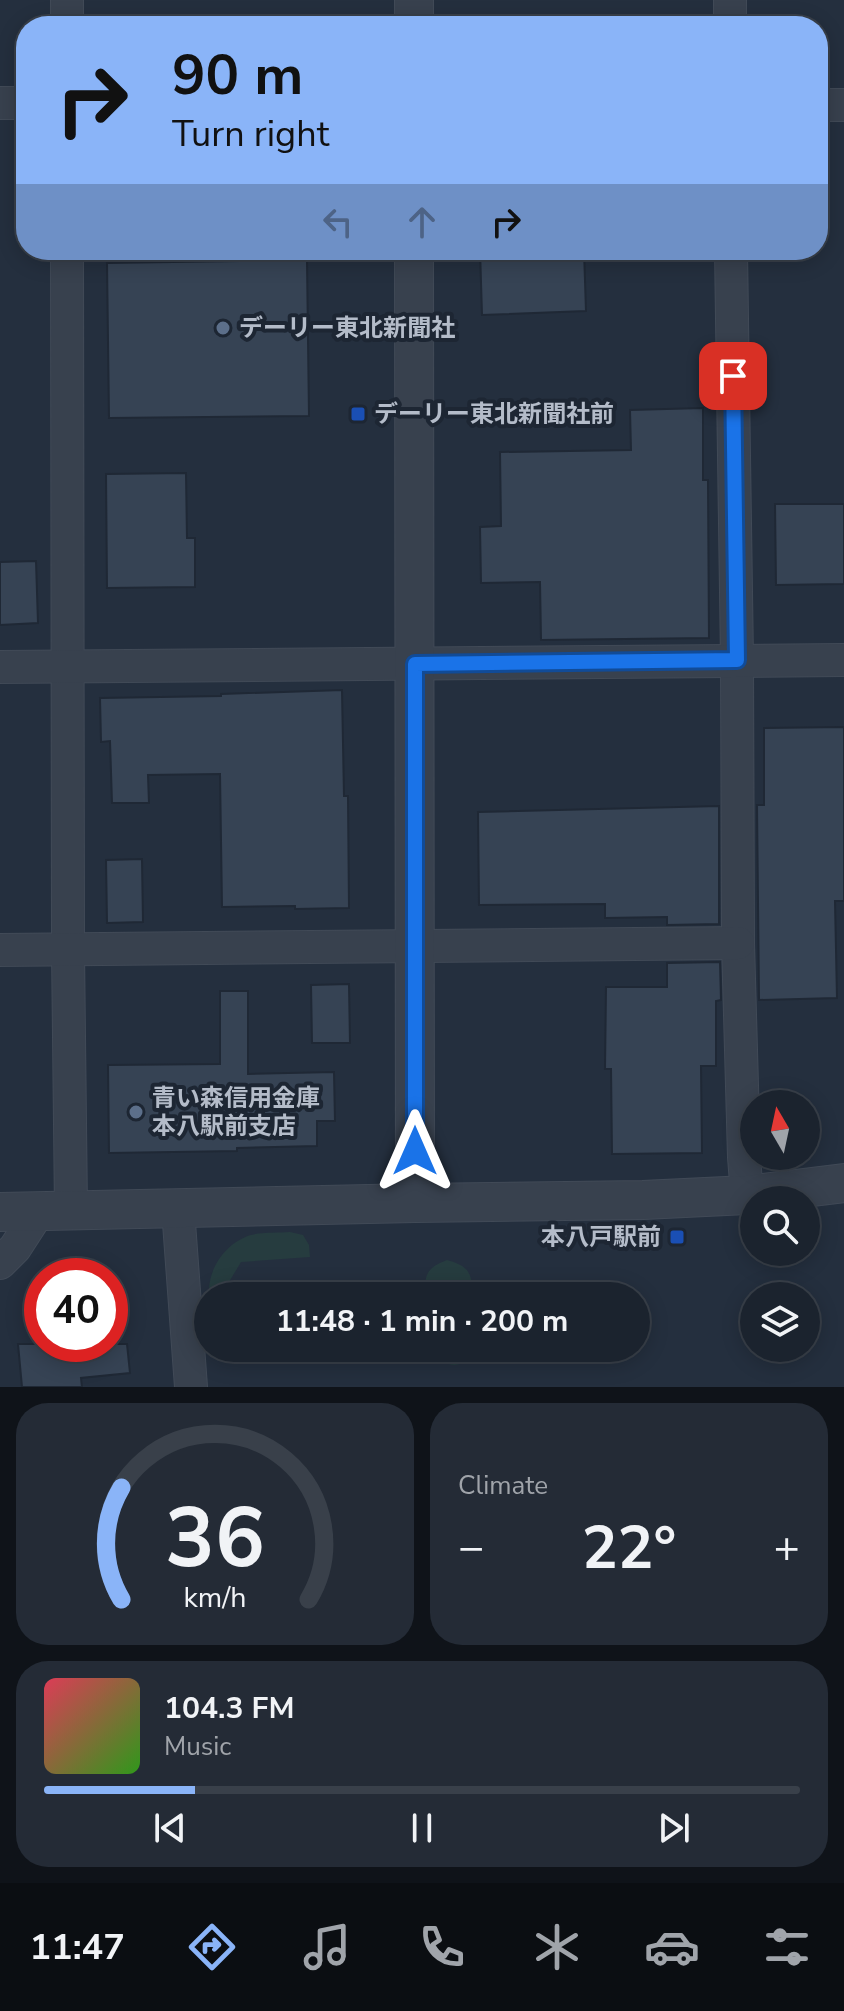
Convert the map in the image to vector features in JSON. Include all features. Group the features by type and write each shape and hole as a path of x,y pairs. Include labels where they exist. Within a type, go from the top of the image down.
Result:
{"street":[{"path":"0,1263 55,1211 68,950 67,260"},
{"path":"414,260 415,1203"},
{"path":"731,260 738,943 746,1186"},
{"path":"0,667 844,660"},
{"path":"0,950 738,943"},
{"path":"820,1186 844,1183"},
{"path":"0,1212 643,1200 740,1195"},
{"path":"178,1209 191,1387"}],"green space":[{"path":"290,1232 303,1235 309,1245 310,1257 241,1262 229,1282 210,1282 216,1264 227,1249 242,1238"},
{"path":"447,1260 461,1265 468,1272 471,1282 425,1282 435,1266"},
{"path":"443,1362 464,1362 454,1365"}],"building":[{"path":"307,260 309,416 109,418 107,263"},
{"path":"480,260 584,260 586,311 482,315"},
{"path":"703,408 703,480 708,480 709,638 541,640 540,582 481,583 480,527 501,526 500,452 631,450 630,410"},
{"path":"186,473 187,538 195,538 195,587 107,588 106,474"},
{"path":"775,504 844,504 844,584 776,585"},
{"path":"36,561 38,623 0,625 0,562"},
{"path":"342,690 344,796 348,796 349,908 222,907 220,774 148,775 149,803 112,803 110,741 101,742 100,698"},
{"path":"844,727 844,901 835,901 837,998 759,1000 757,805 764,805 764,728"},
{"path":"719,806 719,924 667,925 667,917 605,918 605,904 479,905 478,812"},
{"path":"142,859 143,922 107,923 106,860"},
{"path":"720,962 721,1000 716,1001 716,1066 701,1066 702,1153 612,1154 611,1069 605,1069 606,987 667,987 667,963"},
{"path":"349,984 350,1043 312,1043 311,985"},
{"path":"220,991 248,991 248,1074 334,1072 335,1121 317,1121 317,1146 109,1153 108,1065 220,1064"},
{"path":"18,1344 24,1344 24,1362 128,1362 128,1354 130,1373 81,1378 82,1387 22,1387"}],"place":[{"name":"デーリー東北新聞社","path":"223,328"},
{"name":"デーリー東北新聞社前","path":"358,414"},
{"name":"青い森信用金庫 本八駅前支店","path":"136,1112"},
{"name":"本八戸駅前","path":"677,1237"}],"route":[{"path":"415,1151 415,664 737,660 733,376"}]}
